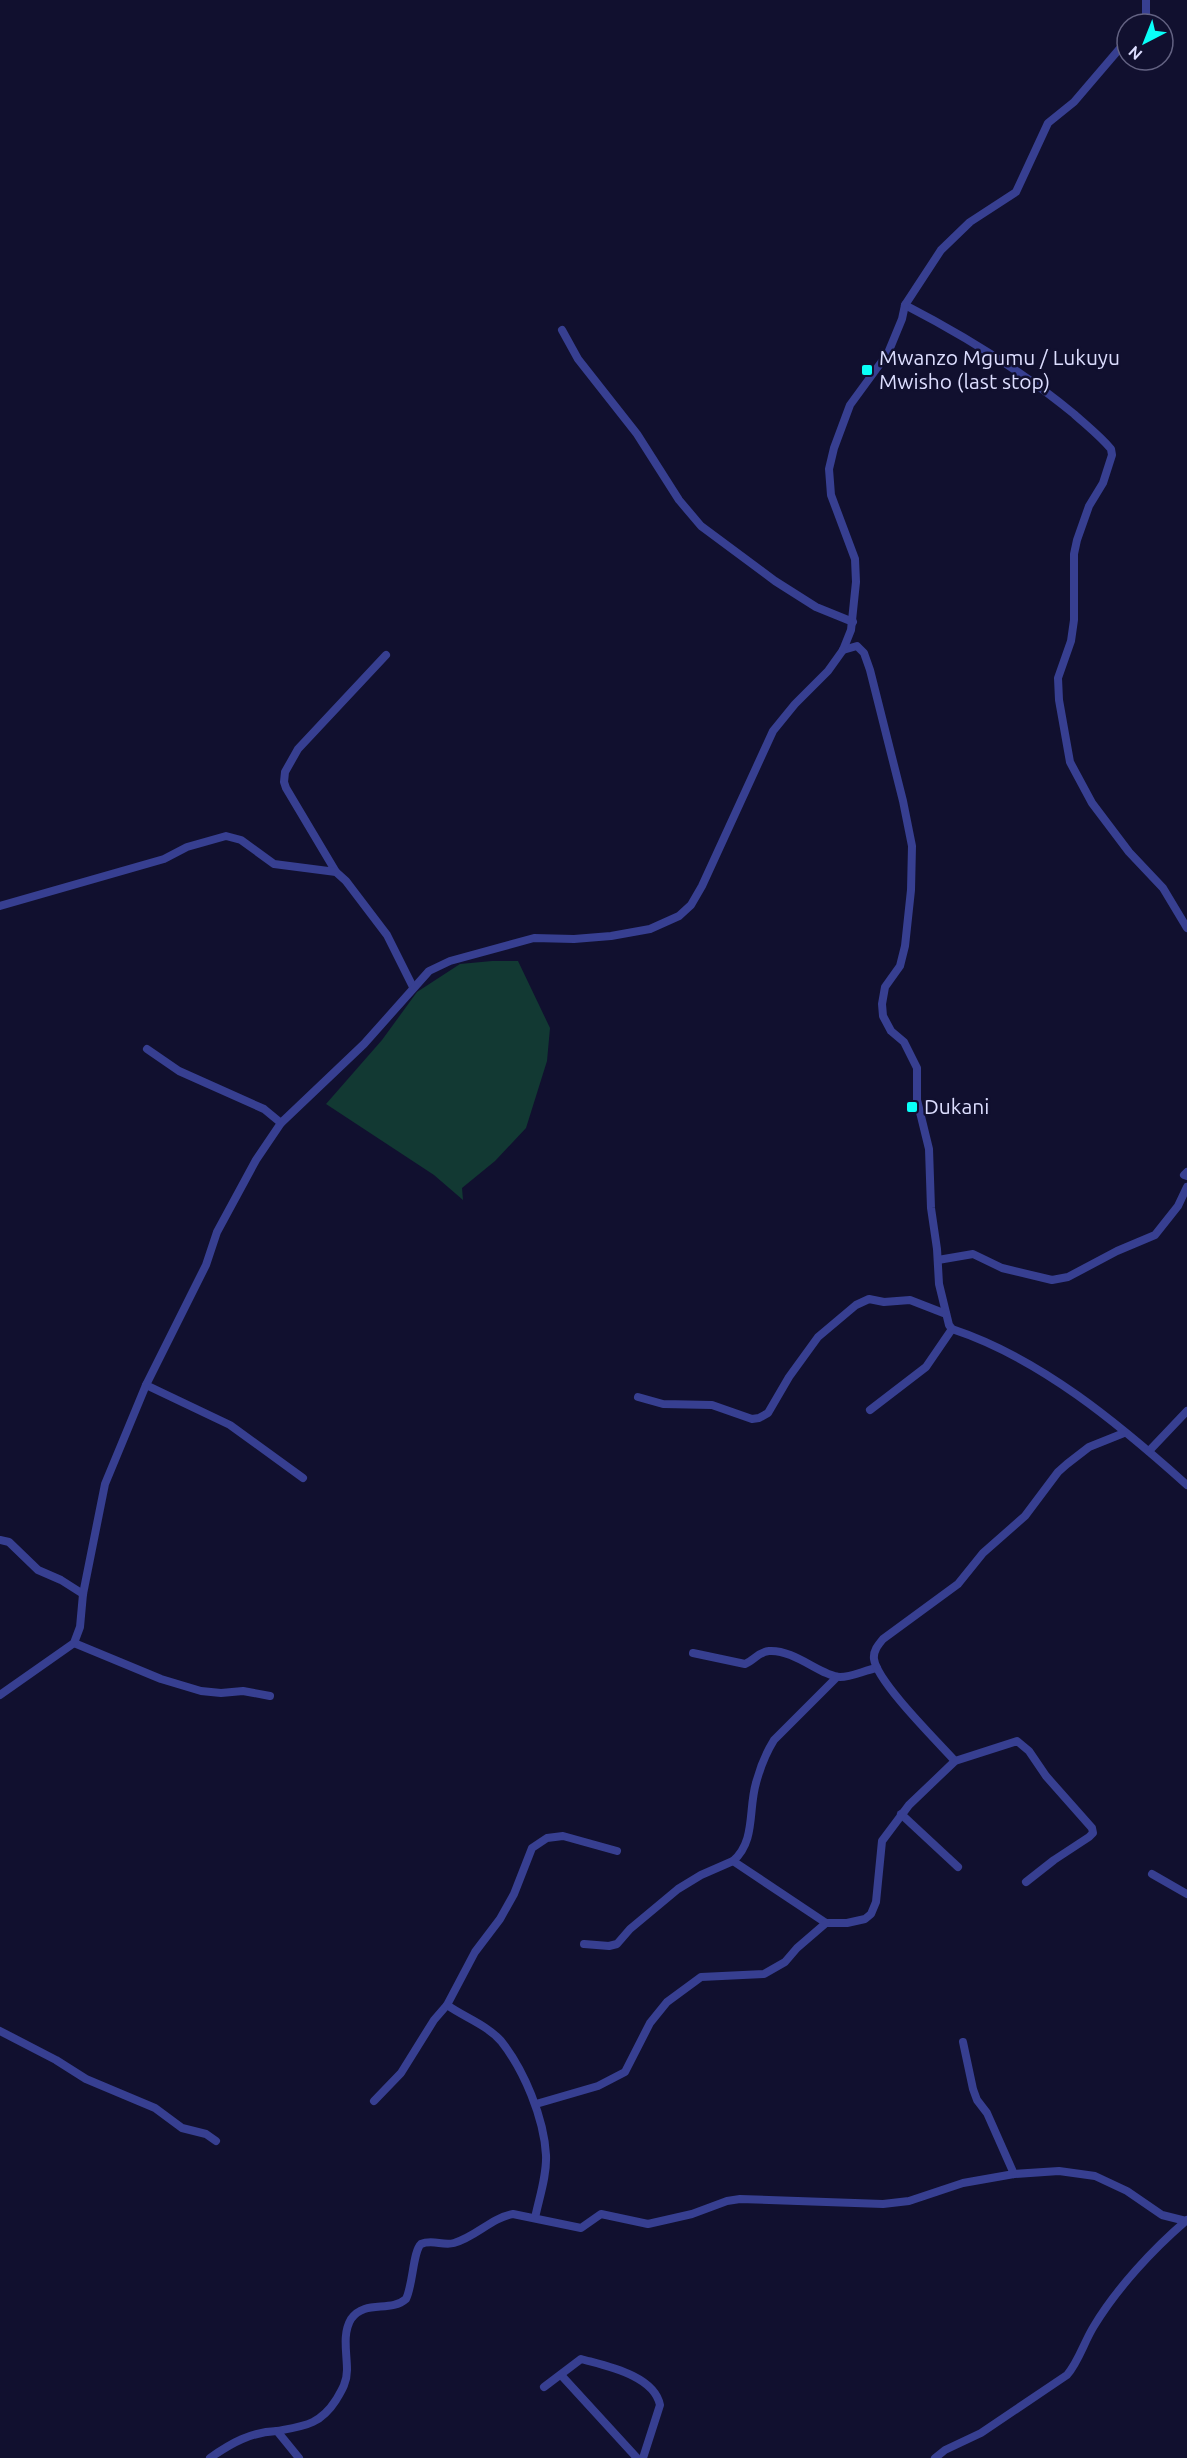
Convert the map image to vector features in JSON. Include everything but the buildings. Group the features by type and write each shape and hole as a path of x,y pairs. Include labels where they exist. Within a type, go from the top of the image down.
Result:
{"street":[{"path":"0,1695 74,1643 80,1627 83,1594 105,1484 146,1385 206,1265 222,1223 256,1160 281,1123 364,1044 429,971 450,961 525,940 611,936 650,929 679,916 691,905 702,886 773,731 795,704 828,671 843,650 853,622 855,559 831,495 829,468 850,405 888,352 902,319 905,305 941,250 970,222 1016,192 1048,123 1074,102 1115,54"},
{"path":"905,305 959,334 1028,379 1064,406 1111,448 1112,455 1103,483 1089,506 1074,554 1074,620 1071,641 1058,678 1059,700 1070,762 1092,803 1129,852 1162,888 1187,928"},
{"path":"562,330 578,359 637,434 679,500 701,526 783,586 816,607 853,622"},
{"path":"843,650 857,646 864,653 910,834 912,881 905,946 899,968 885,987 882,1004 884,1016 891,1031 904,1042 917,1068 917,1100 929,1149 931,1208 939,1284 952,1329 1014,1356 1087,1401 1187,1485"},
{"path":"386,655 298,749 285,772 284,782 336,872 346,881 387,935 413,987"},
{"path":"0,906 164,860 187,847 226,836 241,840 274,864 336,872"},
{"path":"147,1049 179,1071 264,1109 281,1123"},
{"path":"938,1260 974,1254 1011,1270 1052,1280 1068,1277 1117,1251 1155,1235 1178,1206 1187,1187"},
{"path":"638,1397 663,1404 712,1405 737,1415 752,1419 759,1418 768,1413 789,1377 818,1337 856,1305 869,1299 884,1302 910,1300 946,1314"},
{"path":"870,1410 926,1367 952,1329"},
{"path":"146,1385 230,1425 303,1478"},
{"path":"1149,1451 1187,1411"},
{"path":"955,1761 891,1689 877,1668 874,1658 877,1646 883,1639 958,1584 983,1553 1025,1516 1058,1472 1089,1447 1124,1433"},
{"path":"0,1540 9,1542 38,1570 61,1580 83,1594"},
{"path":"74,1643 161,1678 201,1691 243,1691 270,1696"},
{"path":"693,1653 745,1664 752,1661 758,1654 771,1651 791,1655 837,1677"},
{"path":"584,1944 609,1946 617,1944 630,1929 678,1889 701,1875 733,1861 746,1846 756,1784 774,1740 837,1677 877,1668"},
{"path":"733,1861 826,1923 847,1923 864,1919 871,1914 876,1902 882,1841 901,1814 955,1761 1017,1741 1029,1751 1047,1776 1092,1828 1093,1833 1026,1882"},
{"path":"901,1814 958,1867"},
{"path":"374,2101 401,2073 434,2020 447,2005 475,1952 500,1919 514,1894 532,1848 547,1838 563,1836 617,1851"},
{"path":"1152,1874 1187,1894"},
{"path":"536,2104 598,2086 625,2072 650,2023 667,2002 701,1977 765,1974 785,1962 797,1948 826,1923"},
{"path":"447,2005 500,2040 519,2070 536,2104 546,2155 544,2178 535,2218"},
{"path":"0,2031 56,2060 86,2079 155,2108 182,2128 206,2134 216,2141"},
{"path":"963,2042 972,2089 987,2113 1014,2174"},
{"path":"210,2458 239,2440 260,2432 309,2424 328,2413 345,2384 345,2352 350,2321 357,2312 366,2308 396,2305 406,2300 412,2285 416,2250 421,2244 432,2241 450,2244 456,2242 479,2232 504,2215 513,2214 580,2228 601,2214 648,2224 692,2214 727,2200 883,2204 909,2201 963,2183 1014,2174 1059,2171 1095,2176 1128,2192 1162,2215 1187,2221"},
{"path":"935,2458 945,2450 981,2433 1066,2375 1074,2367 1093,2327 1112,2300 1153,2253 1187,2221"},
{"path":"544,2387 581,2359 634,2377 646,2385 659,2400 660,2405 643,2458"},
{"path":"561,2375 637,2458"},
{"path":"277,2431 299,2458"}],"green space":[{"path":"518,961 550,1028 547,1061 526,1128 495,1161 462,1188 463,1200 434,1175 326,1104 382,1040 417,992 460,964"}],"place":[{"name":"Mwanzo Mgumu / Lukuyu Mwisho (last stop)","path":"867,370"},
{"name":"Dukani","path":"912,1107"}]}
